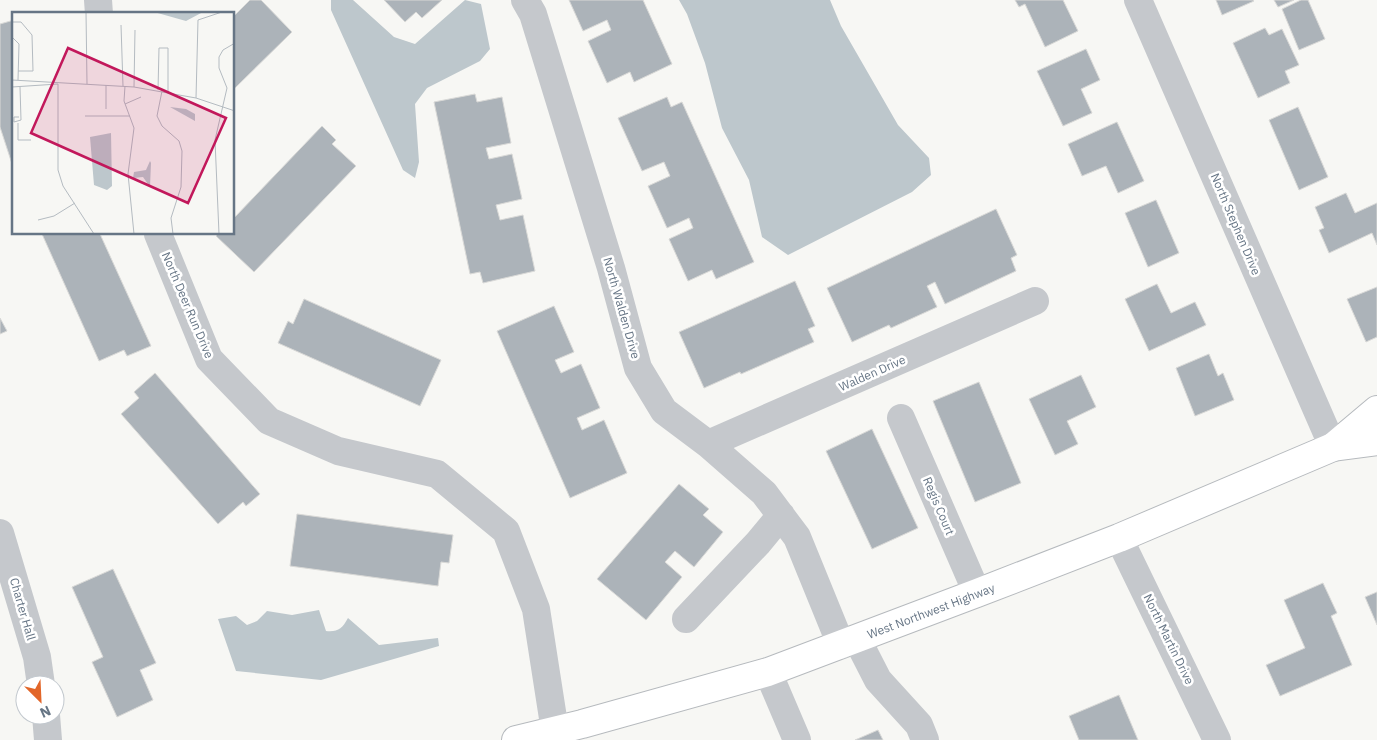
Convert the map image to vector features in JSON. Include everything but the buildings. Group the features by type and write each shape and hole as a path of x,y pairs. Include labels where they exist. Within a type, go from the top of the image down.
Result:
{"main road":[{"name":"West Northwest Highway","path":"1333,447 1377,410"},
{"name":"West Northwest Highway","path":"516,740 555,730 585,732 768,672 1119,538 1333,447 1377,441"}],"street":[{"name":"North Walden Drive","path":"525,0 533,14 605,249 638,368 664,411 708,444 764,492 797,537 849,642 878,680 919,725 925,740"},
{"name":"North Stephen Drive","path":"1138,0 1333,447"},
{"name":"North Deer Run Drive","path":"158,235 208,359 269,420 338,451 437,474 506,531 536,609 555,730"},
{"name":"Walden Drive","path":"708,444 1035,301"},
{"name":"Regis Court","path":"902,418 978,593"},
{"path":"686,620 758,543 781,515"},
{"name":"Charter Hall","path":"0,534 37,657 40,675"},
{"name":"North Martin Drive","path":"1119,538 1217,740"},
{"path":"768,672 797,740"},
{"path":"47,725 48,740"}],"shaded area":[{"path":"331,0 353,0 394,37 415,44 465,0 481,4 490,49 480,61 427,88 415,104 419,162 415,178 403,170 331,10"},
{"path":"679,0 830,0 841,26 898,125 929,158 931,175 912,192 788,255 762,237 749,180 722,128 705,63 687,14"},
{"path":"319,610 326,631 339,629 348,618 379,645 438,638 439,646 321,680 236,671 218,619 236,616 247,625 257,621 267,611 292,615"}]}
